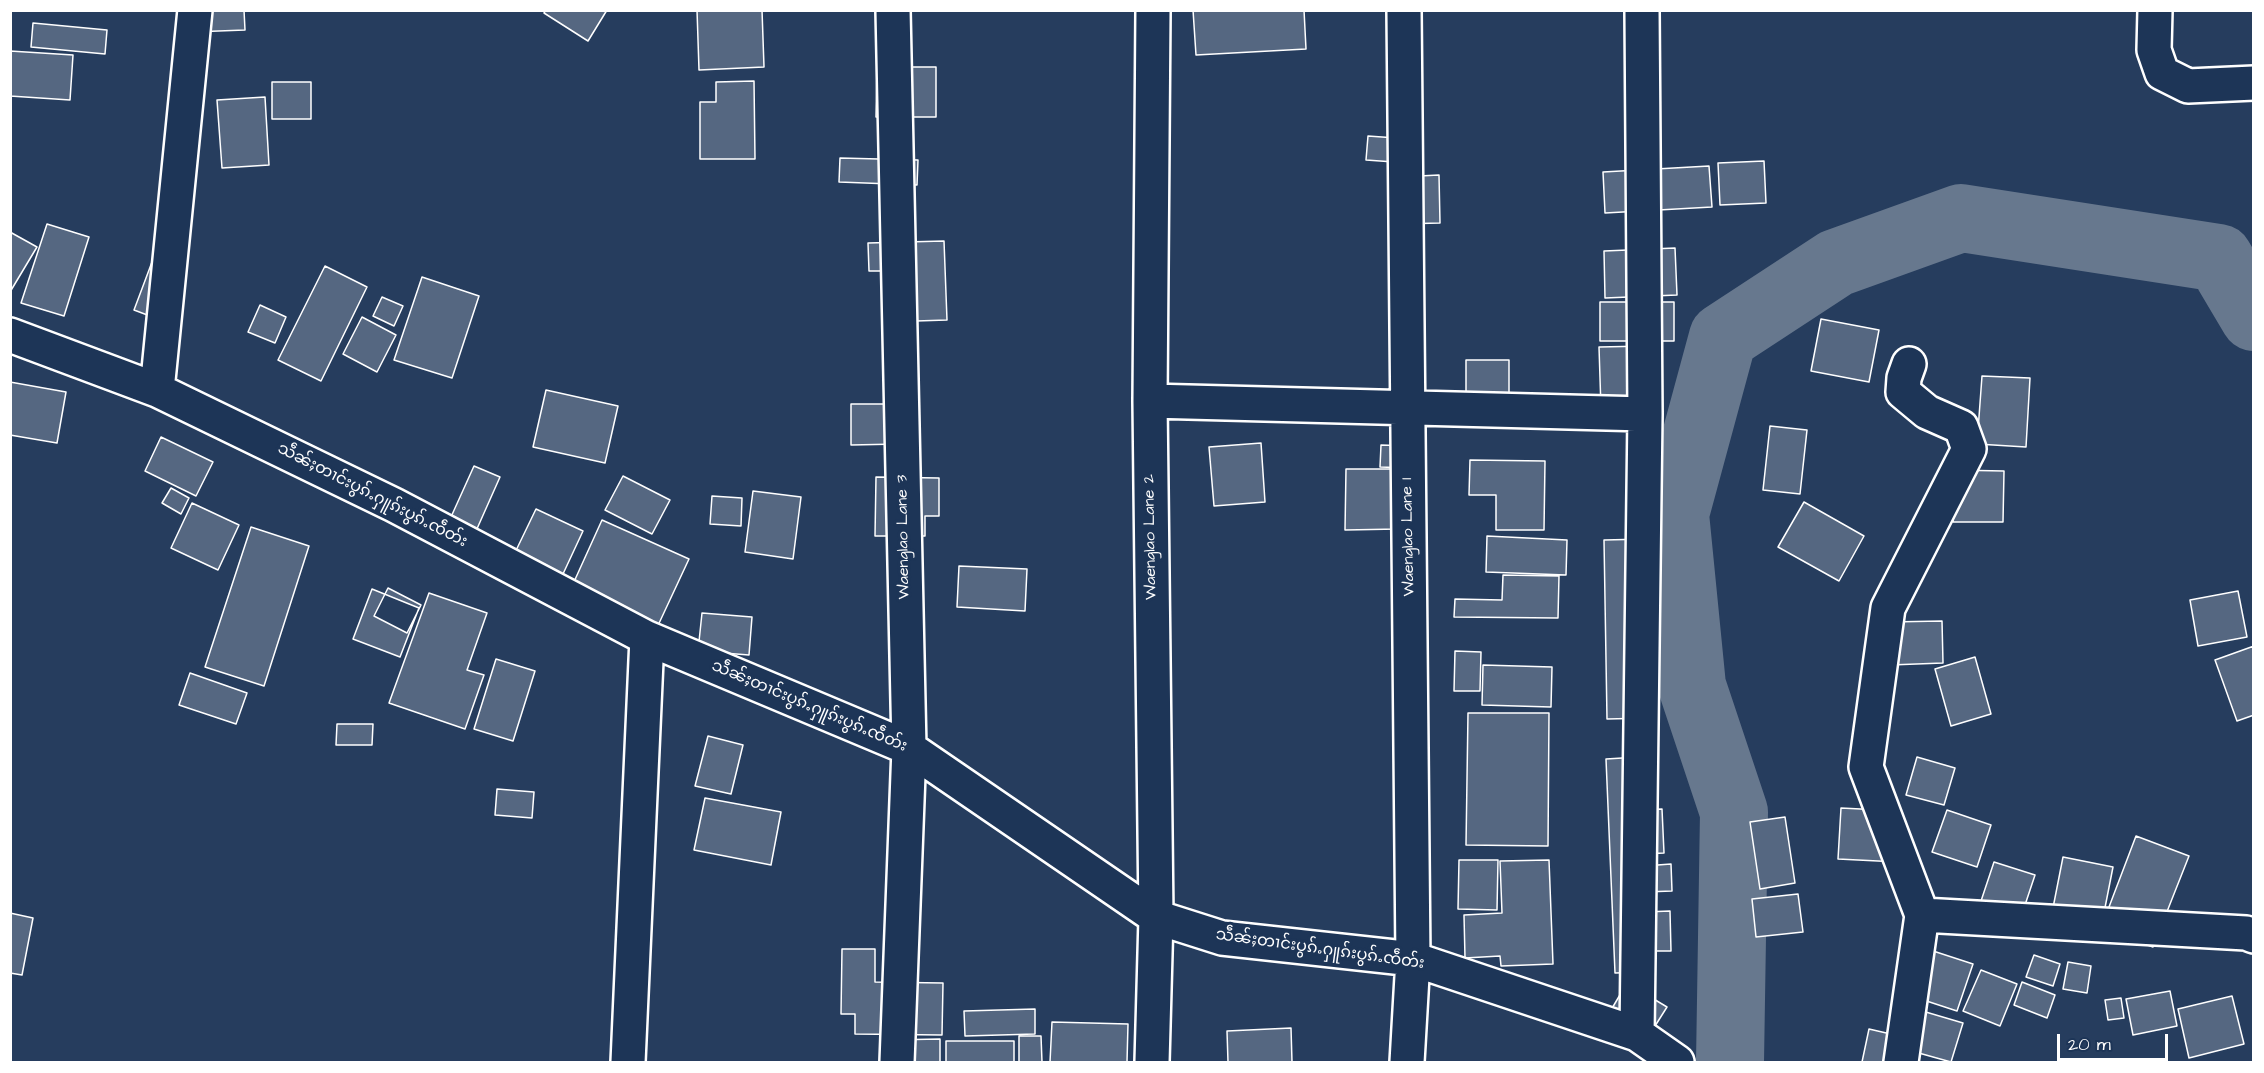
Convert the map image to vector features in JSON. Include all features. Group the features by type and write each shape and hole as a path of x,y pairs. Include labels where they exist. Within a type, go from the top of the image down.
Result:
{"street":[{"path":"157,390 195,10"},
{"name":"Waenglao Lane 3","path":"893,10 909,748 897,1062"},
{"name":"Waenglao Lane 2","path":"1152,1062 1156,917 1150,401 1153,10"},
{"name":"Waenglao Lane 1","path":"1404,10 1413,959 1407,1062"},
{"path":"1637,1034 1645,414 1642,10"},
{"path":"2155,10 2154,50 2162,72 2188,86 2253,83"},
{"name":"သဵၼ်ႈတၢင်းပွၵ်ႉႁူၵ်းပွၵ်ႉၸဵတ်း","path":"10,334 157,390 394,505 647,638 909,748 1156,917 1222,938 1413,959 1637,1034 1677,1062"},
{"path":"1901,1062 1922,915 1866,767 1888,608 1970,449 1961,427 1927,412 1903,392 1904,378 1909,364"},
{"path":"1150,401 1645,414"},
{"path":"627,1062 647,638"},
{"path":"1922,915 2246,933 2253,936"}],"building":[{"path":"191,10 244,10 245,30 192,32"},
{"path":"546,10 607,10 588,41 544,13"},
{"path":"697,10 762,10 764,67 699,70"},
{"path":"1193,10 1304,10 1306,49 1196,55"},
{"path":"33,23 107,30 105,54 31,47"},
{"path":"10,51 73,55 70,100 10,96"},
{"path":"877,67 936,67 936,117 876,117"},
{"path":"754,81 755,159 700,159 700,102 716,102 716,82"},
{"path":"272,82 311,82 311,119 272,119"},
{"path":"265,97 269,165 222,168 217,100"},
{"path":"1368,136 1410,139 1408,163 1366,160"},
{"path":"840,158 918,160 917,185 839,182"},
{"path":"1764,161 1766,203 1720,205 1718,163"},
{"path":"1709,166 1712,207 1605,213 1603,172"},
{"path":"1439,175 1440,223 1400,224 1399,177"},
{"path":"47,224 89,237 64,316 21,303"},
{"path":"10,232 37,247 10,292"},
{"path":"944,241 947,320 885,322 883,271 869,271 868,243"},
{"path":"1675,248 1677,295 1605,298 1604,251"},
{"path":"152,262 184,274 166,322 134,310"},
{"path":"325,266 367,287 321,381 278,360"},
{"path":"422,277 479,296 452,378 394,360"},
{"path":"382,297 403,306 394,326 373,316"},
{"path":"1600,302 1674,302 1674,341 1600,341"},
{"path":"260,305 286,317 275,343 248,332"},
{"path":"362,317 396,335 377,372 343,354"},
{"path":"1821,319 1879,330 1869,382 1811,371"},
{"path":"1647,346 1648,409 1601,409 1599,347"},
{"path":"1466,360 1509,360 1509,398 1466,398"},
{"path":"1982,376 2030,378 2026,447 1977,444"},
{"path":"10,382 66,392 57,443 10,435"},
{"path":"546,390 618,406 605,463 533,447"},
{"path":"851,404 899,404 899,444 851,445"},
{"path":"1770,426 1807,430 1800,494 1763,490"},
{"path":"161,437 213,462 196,496 145,471"},
{"path":"1261,443 1265,502 1214,506 1209,447"},
{"path":"1381,445 1410,446 1409,468 1380,467"},
{"path":"1470,460 1545,461 1544,530 1496,530 1496,495 1469,495"},
{"path":"474,466 500,477 472,540 446,528"},
{"path":"1346,469 1398,469 1398,529 1345,530"},
{"path":"1953,470 2004,471 2003,522 1953,522"},
{"path":"623,476 670,500 652,534 605,510"},
{"path":"876,477 939,478 939,516 925,516 925,536 875,536"},
{"path":"171,488 189,498 181,514 162,503"},
{"path":"753,491 801,497 793,559 745,552"},
{"path":"712,496 742,498 741,526 710,524"},
{"path":"1804,502 1864,536 1839,581 1778,547"},
{"path":"192,503 239,525 218,570 171,548"},
{"path":"536,509 583,531 556,589 508,567"},
{"path":"602,520 689,559 654,634 568,595"},
{"path":"251,527 309,546 264,686 205,667"},
{"path":"1487,536 1567,540 1566,575 1486,572"},
{"path":"1647,539 1650,718 1607,719 1604,540"},
{"path":"959,566 1027,569 1025,611 957,607"},
{"path":"1503,575 1559,576 1558,618 1454,617 1455,599 1502,600"},
{"path":"388,588 421,605 407,633 374,616"},
{"path":"372,589 419,608 400,657 353,639"},
{"path":"2238,591 2247,637 2198,646 2190,600"},
{"path":"429,593 487,613 467,670 484,675 465,729 389,703"},
{"path":"702,613 752,617 749,655 698,651"},
{"path":"1942,621 1943,663 1890,665 1889,622"},
{"path":"2254,646 2254,715 2237,721 2215,660"},
{"path":"1455,651 1481,652 1480,691 1454,691"},
{"path":"1975,657 1991,714 1951,726 1935,669"},
{"path":"496,659 535,671 513,741 474,729"},
{"path":"1483,665 1552,667 1551,707 1482,705"},
{"path":"190,673 247,693 236,724 179,705"},
{"path":"1468,713 1549,713 1548,846 1466,845"},
{"path":"337,724 373,724 372,745 336,745"},
{"path":"708,736 743,745 731,794 695,786"},
{"path":"1639,757 1641,810 1662,809 1664,853 1643,854 1644,866 1671,864 1672,891 1645,892 1645,912 1670,911 1671,951 1647,951 1648,972 1615,973 1606,759"},
{"path":"1917,757 1955,768 1944,805 1906,795"},
{"path":"497,789 534,792 532,818 495,815"},
{"path":"705,798 781,812 771,865 694,850"},
{"path":"1841,808 1900,811 1898,862 1838,859"},
{"path":"1947,810 1991,825 1977,867 1932,852"},
{"path":"1785,817 1795,883 1760,889 1750,822"},
{"path":"2136,836 2189,856 2153,947 2101,928"},
{"path":"2063,857 2113,867 2101,928 2051,918"},
{"path":"1459,860 1498,860 1497,910 1458,909"},
{"path":"1549,860 1553,964 1501,966 1500,956 1465,958 1464,915 1502,913 1500,861"},
{"path":"1994,862 2035,875 2019,923 1978,910"},
{"path":"1798,894 1803,932 1756,937 1752,899"},
{"path":"10,913 33,918 22,975 10,973"},
{"path":"842,949 875,949 875,982 943,983 942,1035 855,1034 855,1014 841,1014"},
{"path":"1927,949 1973,964 1957,1011 1896,991"},
{"path":"2034,955 2060,964 2053,986 2026,977"},
{"path":"2068,962 2091,966 2087,993 2063,989"},
{"path":"1981,970 2017,984 2000,1026 1963,1011"},
{"path":"2022,982 2055,995 2047,1018 2014,1005"},
{"path":"1627,983 1667,1007 1650,1034 1611,1010"},
{"path":"2170,991 2177,1026 2133,1035 2126,999"},
{"path":"2232,996 2244,1044 2189,1058 2178,1009"},
{"path":"2121,998 2124,1018 2108,1020 2105,1000"},
{"path":"1035,1009 1035,1034 965,1036 964,1011"},
{"path":"1919,1010 1963,1023 1951,1062 1908,1050"},
{"path":"1052,1022 1128,1024 1127,1062 1050,1062"},
{"path":"1291,1028 1292,1062 1228,1062 1227,1031"},
{"path":"1869,1029 1895,1035 1889,1062 1862,1062"},
{"path":"1019,1036 1041,1036 1042,1062 1019,1062"},
{"path":"940,1039 940,1062 890,1062 889,1040"},
{"path":"946,1041 1014,1041 1014,1062 946,1062"}],"waterway":[{"path":"1730,1062 1734,812 1692,686 1675,514 1723,337 1836,263 1961,218 2219,258 2254,317"}]}
